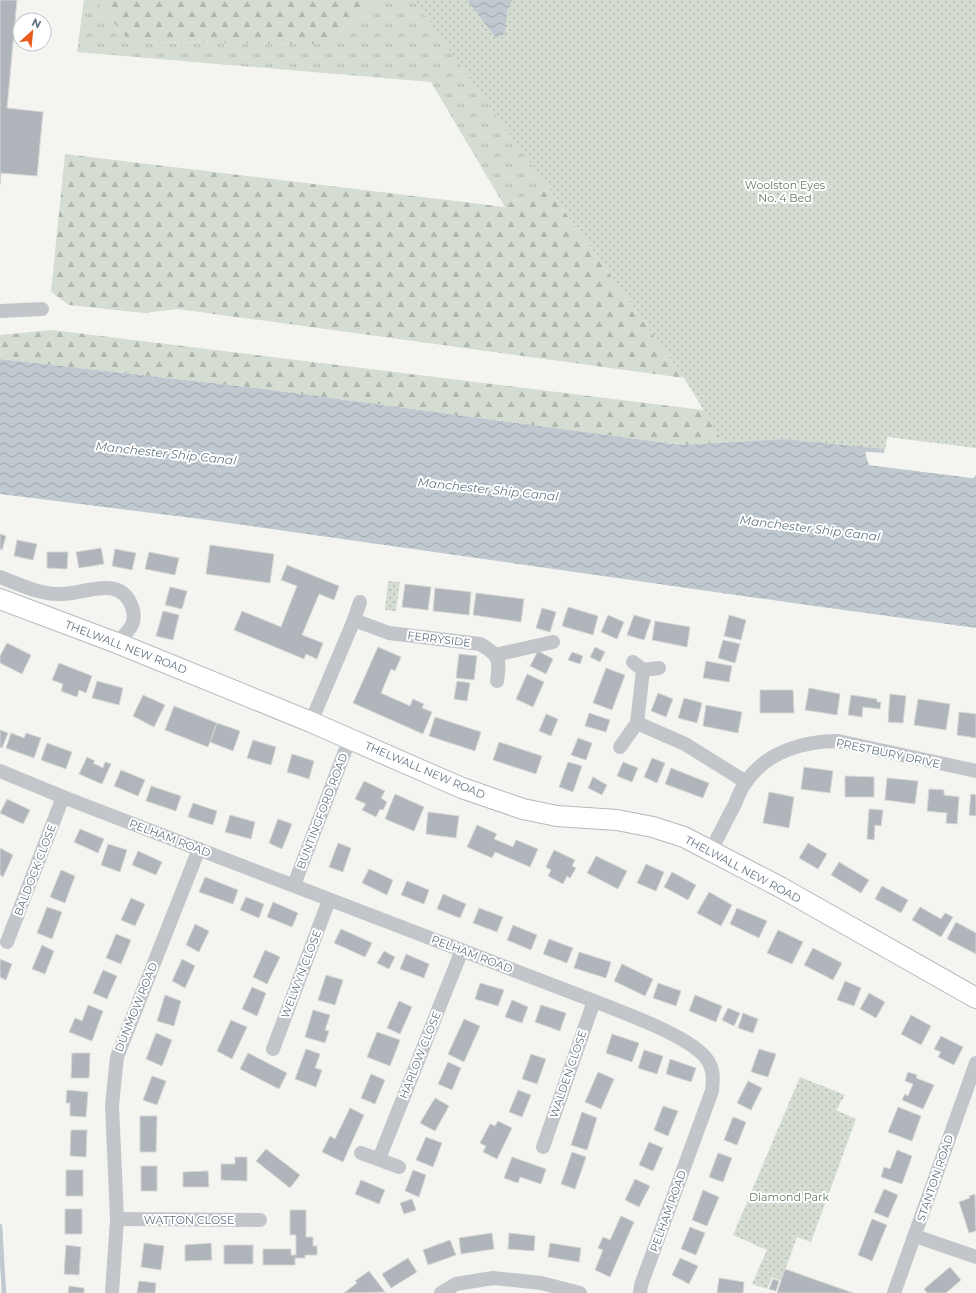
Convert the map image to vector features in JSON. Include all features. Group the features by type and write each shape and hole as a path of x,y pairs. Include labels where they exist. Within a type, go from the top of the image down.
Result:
{"main road":[{"name":"THELWALL NEW ROAD","path":"0,599 117,643 311,722 462,788 523,809 556,816 617,820 653,827 684,837 780,887 976,998"}],"street":[{"path":"0,311 42,309"},
{"path":"0,577 38,591 62,594 96,588 118,589 129,599 134,613 132,628 117,643"},
{"path":"311,722 354,620 360,602"},
{"name":"FERRYSIDE","path":"354,620 390,633 480,644 496,655"},
{"path":"497,681 499,663 496,655 553,642"},
{"path":"620,747 637,723 638,666 659,668"},
{"path":"637,723 685,744 746,782"},
{"name":"BUNTINGFORD ROAD","path":"294,885 350,738"},
{"name":"PRESTBURY DRIVE","path":"711,850 746,782 768,760 782,752 802,745 821,741 838,741 976,771"},
{"name":"PELHAM ROAD","path":"0,771 63,797 294,885 329,900 594,1001 643,1021 700,1050 709,1062 714,1076 712,1091 641,1285 640,1293"},
{"name":"BALDOCK CLOSE","path":"7,942 63,797"},
{"name":"DUNMOW ROAD","path":"112,1293 118,1219 112,1105 117,1057 199,849"},
{"name":"WELWYN CLOSE","path":"273,1049 329,900"},
{"name":"HARLOW CLOSE","path":"379,1159 462,950"},
{"name":"WALDEN CLOSE","path":"543,1147 594,1001"},
{"name":"STANTON ROAD","path":"894,1293 976,1063"},
{"path":"361,1153 399,1167"},
{"name":"WATTON CLOSE","path":"118,1219 260,1220"},
{"path":"915,1236 976,1257"},
{"path":"441,1293 456,1284 493,1278 541,1283 580,1293"}],"green space":[{"path":"84,0 95,0 130,42 322,44 369,9 377,0 436,0 490,106 684,378 549,190 512,201 505,207 431,82 77,52"},
{"path":"95,0 377,0 369,9 322,44 130,42"},
{"name":"Woolston Eyes No. 4 Bed","path":"414,0 976,0 976,448 887,437 885,449 784,439 723,442 684,378"},
{"path":"65,154 505,207 512,201 549,190 684,378 178,309 144,313 69,305 51,292"},
{"path":"52,330 703,410 887,437 885,449 784,439 682,445 257,388 0,359 0,335"},
{"path":"388,581 400,582 396,611 385,610"},
{"name":"Diamond Park","path":"800,1077 845,1095 836,1110 856,1119 811,1242 797,1237 781,1281 772,1277 767,1289 752,1284 767,1250 733,1235"}],"water":[{"path":"467,0 512,0 507,11 505,34 496,38"},
{"name":"Manchester Ship Canal","path":"0,359 257,388 682,445 784,439 885,449 884,453 866,452 869,465 973,478 976,475 976,628 208,520 0,494"}],"pier":[{"path":"885,448 887,450 885,455 868,454 871,463 972,476 976,473 976,475 973,478 869,465 865,452 884,453"}],"building":[{"path":"0,0 17,0 16,12 12,12 12,52 7,108 43,112 37,176 1,173 0,185"},
{"path":"0,534 6,536 2,550 0,549"},
{"path":"17,540 37,544 33,560 14,556"},
{"path":"210,545 274,554 270,583 206,574"},
{"path":"101,548 104,564 79,568 76,552"},
{"path":"115,549 136,553 132,570 112,566"},
{"path":"47,552 68,552 67,569 47,568"},
{"path":"149,552 179,558 175,575 145,569"},
{"path":"287,565 339,586 334,600 319,594 302,635 323,643 317,659 306,654 304,659 234,630 242,611 281,627 297,586 281,580"},
{"path":"405,584 431,587 428,610 402,607"},
{"path":"170,587 187,591 182,609 165,605"},
{"path":"435,588 471,592 469,615 433,611"},
{"path":"476,593 524,599 521,622 473,615"},
{"path":"568,607 598,616 593,635 562,626"},
{"path":"542,608 556,612 550,632 536,628"},
{"path":"163,611 179,615 173,640 156,636"},
{"path":"608,615 624,622 617,639 601,632"},
{"path":"634,615 651,620 644,640 627,635"},
{"path":"729,615 746,620 741,640 724,636"},
{"path":"655,621 690,627 687,647 652,640"},
{"path":"723,640 740,644 735,663 718,658"},
{"path":"7,643 31,655 22,674 0,663 0,656"},
{"path":"378,647 401,657 395,671 391,669 381,693 410,706 413,699 424,704 422,708 432,712 423,734 353,703"},
{"path":"595,647 605,652 600,662 590,657"},
{"path":"538,651 553,659 546,674 530,666"},
{"path":"572,652 583,656 580,664 568,660"},
{"path":"459,654 477,656 474,680 456,678"},
{"path":"706,661 732,666 729,682 703,678"},
{"path":"59,663 92,676 86,693 79,690 77,697 61,691 63,684 52,680"},
{"path":"606,668 625,675 612,710 593,703"},
{"path":"527,674 544,682 533,707 516,699"},
{"path":"97,681 123,688 119,705 92,698"},
{"path":"457,681 470,683 467,701 454,699"},
{"path":"809,688 840,694 837,715 805,710"},
{"path":"760,690 793,690 794,713 760,713"},
{"path":"658,693 673,699 666,717 651,711"},
{"path":"890,694 906,696 903,723 888,722"},
{"path":"143,695 165,705 154,727 133,716"},
{"path":"851,695 877,699 877,702 881,702 880,709 863,707 862,717 848,715"},
{"path":"684,698 702,703 697,723 678,718"},
{"path":"918,699 950,704 946,730 914,725"},
{"path":"706,705 742,712 738,733 703,726"},
{"path":"174,706 217,723 208,747 165,730"},
{"path":"959,712 976,714 976,738 957,735"},
{"path":"589,713 610,720 606,732 585,726"},
{"path":"546,714 558,719 551,736 539,731"},
{"path":"435,717 481,732 475,751 429,736"},
{"path":"217,723 240,731 233,751 210,742"},
{"path":"0,730 8,733 2,748 0,747"},
{"path":"11,733 24,738 26,733 41,738 34,758 6,748"},
{"path":"578,738 592,743 586,760 571,755"},
{"path":"253,740 276,747 271,765 247,758"},
{"path":"499,742 542,756 536,774 493,760"},
{"path":"47,743 72,752 66,769 41,760"},
{"path":"292,754 314,761 309,779 287,772"},
{"path":"87,757 95,761 93,763 103,768 105,762 111,764 102,784 79,774"},
{"path":"652,758 665,763 657,783 644,777"},
{"path":"568,762 582,766 573,792 559,787"},
{"path":"623,762 638,768 632,782 617,776"},
{"path":"804,767 833,771 830,793 801,789"},
{"path":"671,768 709,783 703,798 665,784"},
{"path":"121,770 145,780 138,796 114,786"},
{"path":"845,776 874,777 874,797 845,797"},
{"path":"593,777 607,785 602,795 588,788"},
{"path":"887,778 918,781 915,804 885,800"},
{"path":"364,781 385,791 381,798 387,802 383,810 380,809 376,817 362,810 366,804 355,799"},
{"path":"151,786 181,796 176,811 146,801"},
{"path":"929,789 944,790 944,795 959,797 957,824 946,823 947,813 927,811"},
{"path":"769,792 794,797 789,828 763,823"},
{"path":"395,794 424,807 414,831 385,819"},
{"path":"971,794 976,795 976,816 969,815"},
{"path":"7,799 30,810 23,824 0,813"},
{"path":"193,803 217,811 213,825 188,817"},
{"path":"869,809 883,810 881,826 875,825 874,840 867,839"},
{"path":"428,812 459,816 456,838 426,834"},
{"path":"230,815 255,822 251,839 225,832"},
{"path":"278,819 292,824 282,849 269,843"},
{"path":"477,825 497,834 494,839 513,847 516,840 538,849 530,867 495,852 492,858 467,847"},
{"path":"80,829 104,839 98,853 74,842"},
{"path":"338,843 351,848 343,872 329,867"},
{"path":"808,843 827,854 818,869 799,858"},
{"path":"108,844 127,850 120,872 101,865"},
{"path":"0,848 13,855 3,877 0,875"},
{"path":"554,850 575,860 572,866 576,868 570,878 567,876 563,884 548,876 551,870 546,867"},
{"path":"138,851 162,862 156,875 132,865"},
{"path":"596,856 627,871 618,889 587,873"},
{"path":"839,862 869,880 861,893 831,875"},
{"path":"646,864 664,872 656,891 637,883"},
{"path":"369,869 393,880 387,895 362,883"},
{"path":"61,870 75,876 65,903 50,897"},
{"path":"672,872 696,885 688,900 664,887"},
{"path":"205,877 238,890 233,904 199,892"},
{"path":"407,881 429,890 424,904 401,895"},
{"path":"882,886 908,900 901,913 875,899"},
{"path":"709,892 732,905 721,926 697,913"},
{"path":"443,894 466,904 460,918 437,909"},
{"path":"246,897 264,904 259,918 240,910"},
{"path":"131,898 145,904 135,926 121,920"},
{"path":"273,902 298,913 292,927 267,917"},
{"path":"47,907 62,912 52,939 37,933"},
{"path":"920,907 941,919 945,913 953,917 941,937 912,920"},
{"path":"479,908 503,917 497,932 473,923"},
{"path":"737,908 767,921 759,938 730,924"},
{"path":"956,922 976,933 976,954 947,939"},
{"path":"195,924 209,931 199,952 186,945"},
{"path":"513,925 537,935 531,950 507,940"},
{"path":"341,929 372,943 365,957 334,943"},
{"path":"778,930 803,942 792,964 767,953"},
{"path":"116,934 131,940 121,964 106,958"},
{"path":"549,939 573,948 567,963 543,954"},
{"path":"42,945 54,951 45,974 32,969"},
{"path":"813,948 842,963 833,980 804,965"},
{"path":"265,950 280,957 267,984 253,977"},
{"path":"384,951 395,957 389,969 377,963"},
{"path":"579,952 611,962 606,978 574,968"},
{"path":"406,954 429,964 424,978 400,969"},
{"path":"0,959 12,964 6,980 0,977"},
{"path":"182,959 195,966 185,988 172,981"},
{"path":"622,964 653,979 645,996 614,981"},
{"path":"103,970 117,976 107,999 93,993"},
{"path":"326,975 343,980 335,1005 318,1000"},
{"path":"845,981 861,988 854,1006 837,1000"},
{"path":"480,983 504,990 498,1006 475,999"},
{"path":"658,983 681,991 676,1006 653,998"},
{"path":"252,987 266,993 257,1016 242,1009"},
{"path":"869,993 885,1002 876,1018 860,1009"},
{"path":"165,995 181,1001 174,1026 157,1021"},
{"path":"695,995 722,1006 716,1022 689,1011"},
{"path":"512,1000 528,1007 522,1023 505,1017"},
{"path":"399,1001 412,1007 400,1034 387,1028"},
{"path":"88,1005 103,1011 92,1041 69,1032 75,1018 82,1021"},
{"path":"541,1005 566,1013 560,1031 535,1022"},
{"path":"728,1008 740,1013 734,1026 722,1020"},
{"path":"313,1010 330,1015 325,1030 329,1031 325,1043 305,1037"},
{"path":"743,1013 758,1019 753,1033 738,1028"},
{"path":"911,1015 931,1026 921,1045 901,1034"},
{"path":"464,1019 480,1026 464,1062 448,1054"},
{"path":"231,1020 247,1027 232,1059 217,1051"},
{"path":"377,1032 400,1040 390,1066 367,1057"},
{"path":"156,1033 172,1040 162,1066 146,1059"},
{"path":"612,1034 639,1043 632,1062 606,1053"},
{"path":"941,1036 963,1047 954,1065 938,1057 941,1052 934,1049"},
{"path":"306,1049 320,1054 315,1068 322,1070 316,1087 295,1079"},
{"path":"759,1049 776,1054 768,1077 751,1072"},
{"path":"644,1050 663,1056 657,1074 638,1068"},
{"path":"72,1053 90,1053 89,1078 71,1078"},
{"path":"248,1053 287,1073 279,1089 240,1069"},
{"path":"531,1054 546,1059 537,1084 522,1079"},
{"path":"670,1059 696,1068 691,1082 666,1074"},
{"path":"448,1062 461,1068 452,1090 438,1084"},
{"path":"598,1072 614,1079 601,1109 585,1102"},
{"path":"908,1072 917,1075 916,1078 934,1085 923,1109 902,1100 905,1094 908,1096 913,1084 905,1081"},
{"path":"371,1074 385,1080 375,1104 361,1098"},
{"path":"152,1076 166,1081 157,1105 143,1100"},
{"path":"748,1081 762,1088 751,1110 737,1103"},
{"path":"67,1090 88,1092 86,1117 70,1116 70,1103 66,1103"},
{"path":"518,1090 531,1095 522,1117 509,1112"},
{"path":"435,1098 449,1106 435,1131 420,1123"},
{"path":"663,1106 678,1111 668,1136 654,1130"},
{"path":"898,1107 921,1116 912,1141 888,1132"},
{"path":"350,1108 364,1115 343,1162 322,1152 330,1136 335,1139"},
{"path":"582,1112 597,1118 587,1150 571,1145"},
{"path":"140,1116 157,1116 156,1152 140,1152"},
{"path":"733,1117 746,1122 737,1145 724,1140"},
{"path":"498,1121 512,1128 497,1159 483,1152 486,1146 480,1143 490,1124 495,1126"},
{"path":"71,1130 87,1130 86,1157 70,1156"},
{"path":"426,1137 442,1143 433,1167 416,1160"},
{"path":"649,1142 663,1148 653,1171 639,1165"},
{"path":"266,1149 300,1175 290,1188 256,1161"},
{"path":"897,1150 912,1156 902,1184 881,1177 884,1167 890,1169"},
{"path":"572,1152 586,1157 575,1189 561,1184"},
{"path":"718,1153 732,1158 723,1182 709,1177"},
{"path":"235,1157 247,1157 247,1181 221,1180 221,1164 235,1164"},
{"path":"512,1157 546,1169 541,1184 520,1177 518,1183 504,1178"},
{"path":"141,1166 157,1166 157,1191 141,1191"},
{"path":"66,1170 83,1170 83,1196 66,1196"},
{"path":"413,1170 426,1175 419,1197 405,1191"},
{"path":"208,1171 209,1187 183,1187 183,1172"},
{"path":"635,1179 650,1186 639,1207 625,1200"},
{"path":"361,1180 385,1190 379,1204 355,1194"},
{"path":"884,1189 898,1195 888,1218 874,1212"},
{"path":"703,1190 719,1197 707,1226 692,1220"},
{"path":"975,1194 976,1231 969,1233 959,1202 970,1198 969,1196"},
{"path":"412,1199 416,1210 404,1214 400,1203"},
{"path":"65,1209 82,1209 82,1234 65,1234"},
{"path":"290,1210 306,1210 306,1237 313,1237 313,1246 317,1246 317,1255 305,1255 305,1258 295,1258 295,1265 263,1265 263,1249 291,1249 291,1255 296,1255 296,1235 290,1235"},
{"path":"621,1216 634,1222 610,1277 595,1270 603,1250 598,1248 603,1237 610,1240"},
{"path":"872,1219 887,1225 872,1261 858,1255"},
{"path":"690,1227 705,1233 696,1255 681,1249"},
{"path":"492,1233 494,1249 461,1254 459,1238"},
{"path":"509,1233 535,1236 534,1251 508,1249"},
{"path":"450,1240 456,1255 428,1265 423,1250"},
{"path":"144,1243 164,1246 161,1270 141,1267"},
{"path":"211,1243 212,1260 185,1261 185,1245"},
{"path":"550,1243 581,1248 579,1262 548,1257"},
{"path":"66,1245 81,1247 79,1275 64,1274"},
{"path":"224,1245 253,1245 253,1264 224,1264"},
{"path":"408,1258 417,1272 391,1288 382,1274"},
{"path":"680,1258 698,1266 689,1284 672,1275"},
{"path":"950,1267 961,1280 946,1293 927,1293 924,1289"},
{"path":"785,1269 853,1293 777,1293"},
{"path":"369,1271 385,1292 344,1293 357,1283 355,1281"},
{"path":"719,1278 744,1282 743,1293 717,1293"},
{"path":"773,1279 779,1281 776,1291 769,1289"},
{"path":"139,1281 156,1283 155,1293 137,1293"},
{"path":"69,1286 84,1288 84,1293 68,1293"}],"waterway":[{"path":"0,1226 4,1293"}]}
